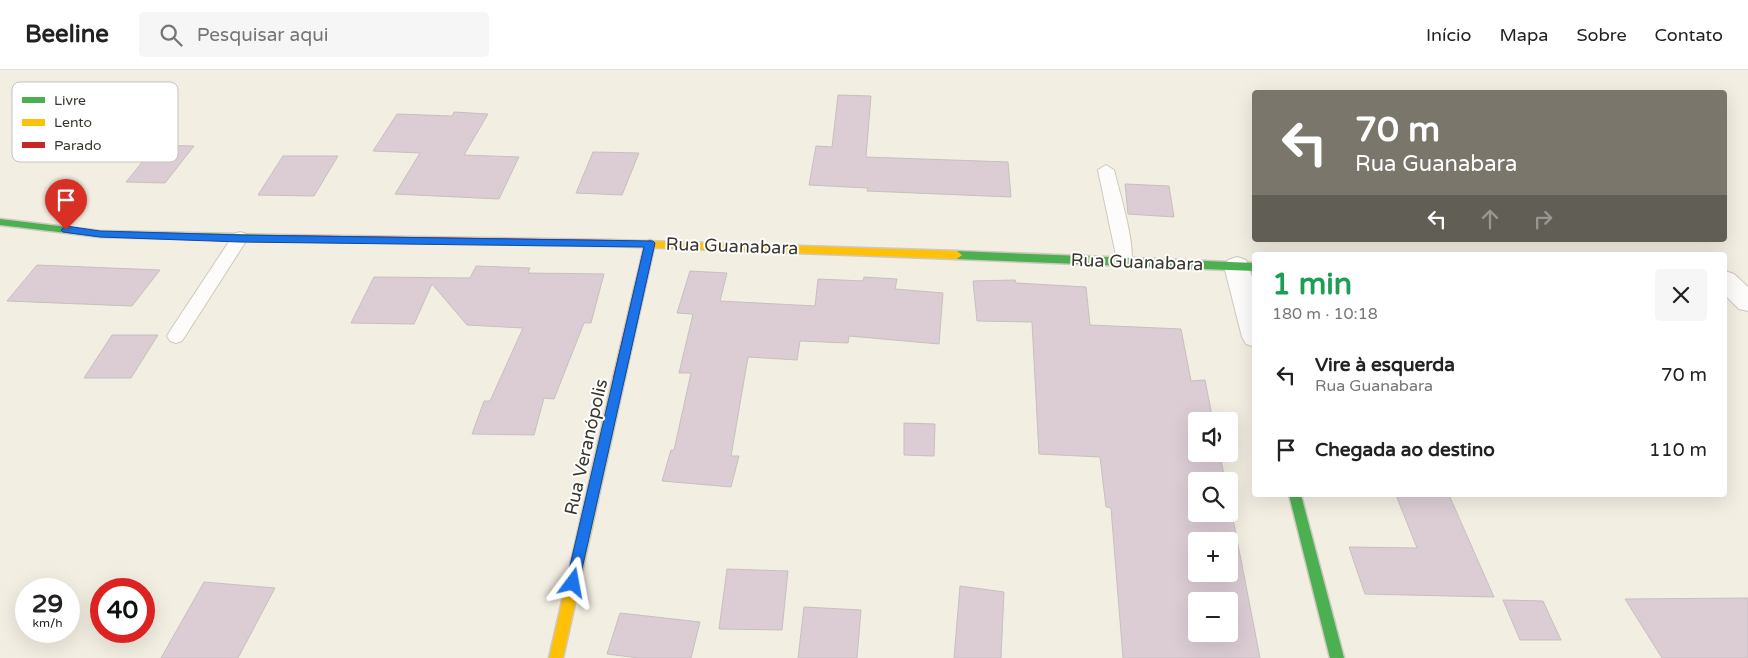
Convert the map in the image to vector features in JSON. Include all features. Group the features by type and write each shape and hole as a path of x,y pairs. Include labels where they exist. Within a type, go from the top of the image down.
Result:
{"street":[{"name":"Rua Guanabara","path":"0,222 100,234 240,238 650,243 1246,266"},
{"name":"Rua Veranópolis","path":"556,658 650,243"},
{"path":"1246,266 1252,313"},
{"path":"1727,278 1748,274"},
{"path":"1727,280 1748,302"},
{"path":"1296,497 1337,658"}],"lane":[{"path":"1106,170 1121,234 1124,261"},
{"path":"176,336 240,238"}],"building":[{"path":"838,95 871,96 866,157 1008,162 1011,197 867,191 868,188 809,185 816,146 832,147"},
{"path":"454,112 488,114 464,155 519,157 499,199 395,194 420,153 373,151 397,114 452,116"},
{"path":"178,146 194,146 165,183 126,182 142,162 178,162"},
{"path":"593,152 639,153 622,195 576,193"},
{"path":"283,156 338,156 314,196 258,195"},
{"path":"1125,184 1169,186 1174,217 1128,214"},
{"path":"37,265 160,270 132,306 7,301"},
{"path":"476,266 530,268 528,273 604,274 591,323 584,323 554,399 544,398 534,435 472,434 484,401 490,401 523,328 467,325 432,284 414,324 351,323 374,277 470,278"},
{"path":"690,271 727,273 720,301 815,306 818,279 863,281 864,277 897,279 895,289 943,293 939,344 849,336 848,343 800,341 797,360 748,357 731,456 739,456 731,487 662,481 671,450 674,450 691,373 679,373 693,314 677,313"},
{"path":"1015,280 1016,283 1086,287 1090,325 1181,329 1191,381 1205,380 1211,412 1188,412 1188,462 1221,462 1223,472 1188,472 1188,522 1234,522 1236,532 1188,532 1188,582 1238,582 1238,544 1260,658 1123,658 1111,508 1106,507 1100,457 1039,454 1032,322 977,321 973,281"},
{"path":"112,335 158,335 131,378 84,378"},
{"path":"904,423 935,424 934,456 904,455"},
{"path":"1397,497 1450,497 1494,597 1365,594 1349,547 1417,548"},
{"path":"727,569 788,571 782,630 719,629"},
{"path":"204,582 275,588 238,658 161,658"},
{"path":"960,586 1004,592 1001,658 954,658"},
{"path":"1748,598 1748,658 1662,658 1625,599"},
{"path":"1503,600 1543,601 1561,640 1520,640"},
{"path":"804,607 861,610 857,658 798,658"},
{"path":"620,613 700,622 691,658 638,658 607,654"}],"traffic: fast":[{"path":"0,222 100,234 277,238"},
{"path":"957,255 1252,267"},
{"path":"1296,497 1337,658"}],"traffic: slow":[{"path":"611,243 957,255"},
{"path":"556,658 619,378"}],"traffic: jam":[{"path":"277,238 611,243"},
{"path":"619,378 650,243"}],"route":[{"path":"66,230 100,234 240,238 650,243 573,583"}]}
